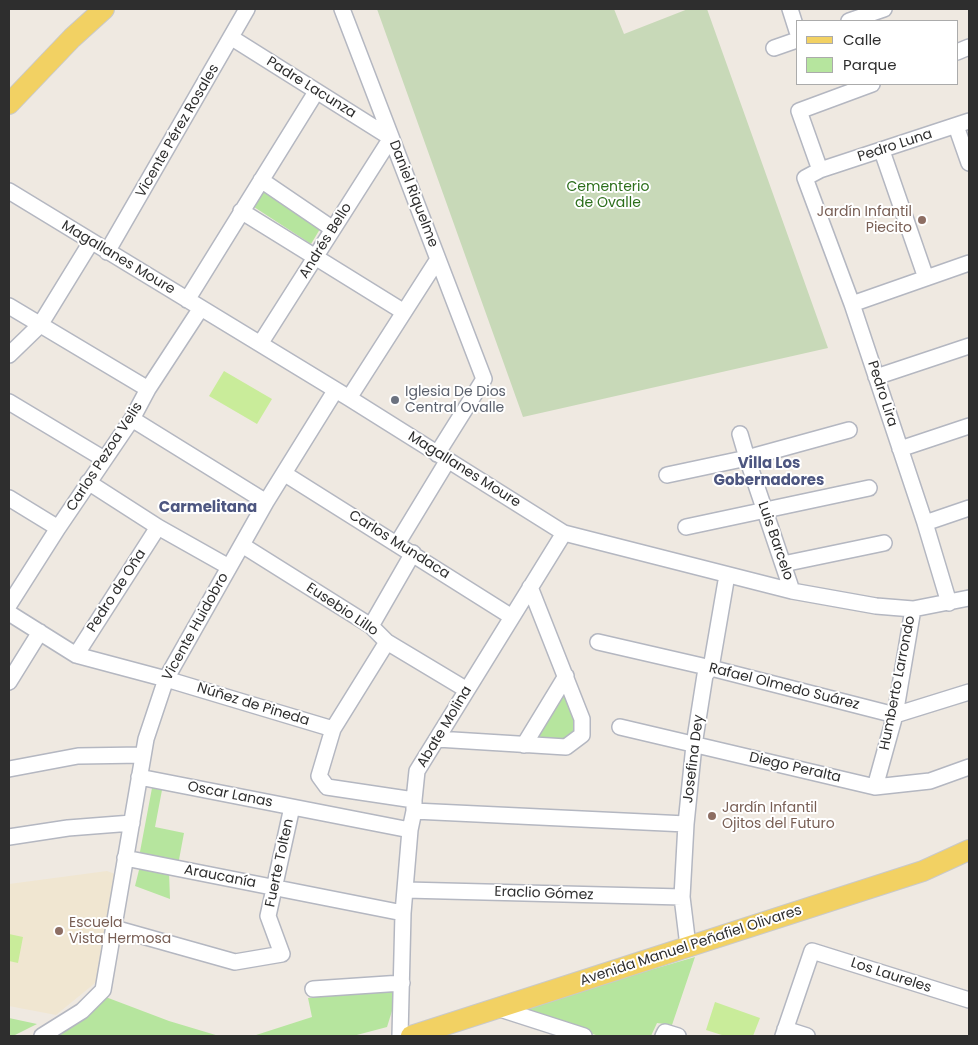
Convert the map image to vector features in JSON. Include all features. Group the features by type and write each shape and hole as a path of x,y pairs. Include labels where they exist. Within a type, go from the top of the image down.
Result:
{"main road":[{"path":"9,104 72,38 104,9"},
{"name":"Avenida Manuel Peñafiel Olivares","path":"411,1036 923,871 969,850"}],"street":[{"name":"Vicente Pérez Rosales","path":"107,252 248,9"},
{"name":"Daniel Riquelme","path":"342,9 484,380 443,457"},
{"path":"790,9 796,29"},
{"path":"852,20 884,9"},
{"name":"Padre Lacunza","path":"232,38 391,138"},
{"path":"774,48 796,40"},
{"path":"820,170 799,112 869,85"},
{"path":"187,300 316,92"},
{"path":"963,123 969,163"},
{"name":"Pedro Luna","path":"820,170 963,123"},
{"name":"Andrés Bello","path":"260,344 391,138"},
{"path":"882,151 926,278"},
{"name":"Pedro Lira","path":"820,170 805,178 852,304 925,523 949,603"},
{"path":"261,180 333,229"},
{"name":"Magallanes Moure","path":"9,191 348,398 564,533 727,576 792,591 876,606 913,609 969,598"},
{"path":"242,211 404,312"},
{"path":"9,355 40,325 91,242"},
{"path":"348,398 438,258"},
{"path":"852,304 969,263"},
{"path":"9,306 148,389"},
{"name":"Carlos Pezoa Velis","path":"9,605 88,482 132,419 148,389 200,308"},
{"path":"876,377 969,346"},
{"name":"Vicente Huidobro","path":"42,1036 82,1011 103,990 146,739 166,680 266,502 335,391"},
{"path":"9,402 104,459"},
{"path":"132,419 266,502"},
{"path":"900,449 969,426"},
{"path":"667,476 747,458 848,430"},
{"name":"Luis Barcelo","path":"740,434 792,591"},
{"path":"397,544 443,457"},
{"name":"Carlos Mundaca","path":"285,474 512,617"},
{"path":"88,482 158,528 229,567"},
{"path":"686,527 869,488"},
{"path":"9,498 58,528"},
{"path":"925,523 969,508"},
{"name":"Pedro de Oña","path":"76,655 158,528"},
{"name":"Abate Molina","path":"400,1036 403,913 410,830 418,770 564,533"},
{"path":"783,564 884,543"},
{"name":"Eusebio Lillo","path":"242,545 371,626 387,642 467,690"},
{"path":"371,626 413,553"},
{"name":"Josefina Dey","path":"688,946 682,897 686,824 694,745 705,675 711,668 727,576"},
{"path":"437,739 566,747 582,735 582,719 530,587"},
{"name":"Humberto Larrondo","path":"875,787 895,715 913,609"},
{"name":"Núñez de Pineda","path":"9,613 76,655 333,729"},
{"path":"9,682 40,632"},
{"path":"387,642 343,710 333,729 318,776 327,788 414,805 686,824"},
{"name":"Rafael Olmedo Suárez","path":"598,642 711,668 895,715"},
{"path":"524,744 566,676"},
{"path":"895,715 969,692"},
{"name":"Diego Peralta","path":"620,727 875,787 930,781 969,767"},
{"path":"9,769 78,756 143,755"},
{"name":"Oscar Lanas","path":"139,777 410,830"},
{"name":"Fuerte Tolten","path":"114,928 235,962 282,954 268,916 292,807"},
{"path":"9,837 68,828 132,823"},
{"name":"Araucanía","path":"125,858 403,913"},
{"name":"Eraclio Gómez","path":"406,890 682,897"},
{"name":"Los Laureles","path":"784,1033 812,951 969,1000"},
{"path":"313,989 402,983"},
{"path":"497,1008 560,1032 584,1036"},
{"path":"784,1033 807,1036"}],"shaded area":[{"name":"Escuela Vista Hermosa","path":"107,871 118,875 100,979 56,1015 9,1006 9,884"}],"green space":[{"name":"Cementerio de Ovalle","path":"377,9 614,9 624,34 688,9 707,9 828,348 523,417"},
{"path":"264,191 320,229 311,244 254,207"},
{"path":"224,371 272,399 257,424 209,396"},
{"path":"564,692 576,720 576,734 553,743 536,736"},
{"path":"152,788 162,790 155,827 184,833 178,865 139,857"},
{"path":"140,866 169,872 170,899 135,886"},
{"path":"9,934 23,937 18,963 9,961"},
{"path":"695,957 672,1025 657,1023 651,1036 599,1036 516,1009"},
{"path":"394,989 392,1011 387,1027 353,1036 253,1036 312,1017 308,998"},
{"path":"103,996 169,1021 219,1036 52,1036"},
{"path":"715,1002 760,1018 753,1036 725,1036 706,1030"},
{"path":"9,1018 37,1024 13,1036 9,1036"}],"place":[{"name":"Jardín Infantil Piecito","path":"922,220"},
{"name":"Iglesia De Dios Central Ovalle","path":"395,400"},
{"name":"Jardín Infantil Ojitos del Futuro","path":"712,816"},
{"name":"Escuela Vista Hermosa","path":"59,931"}],"district":[{"name":"Villa Los Gobernadores","path":"769,472"},
{"name":"Carmelitana","path":"208,508"}]}
